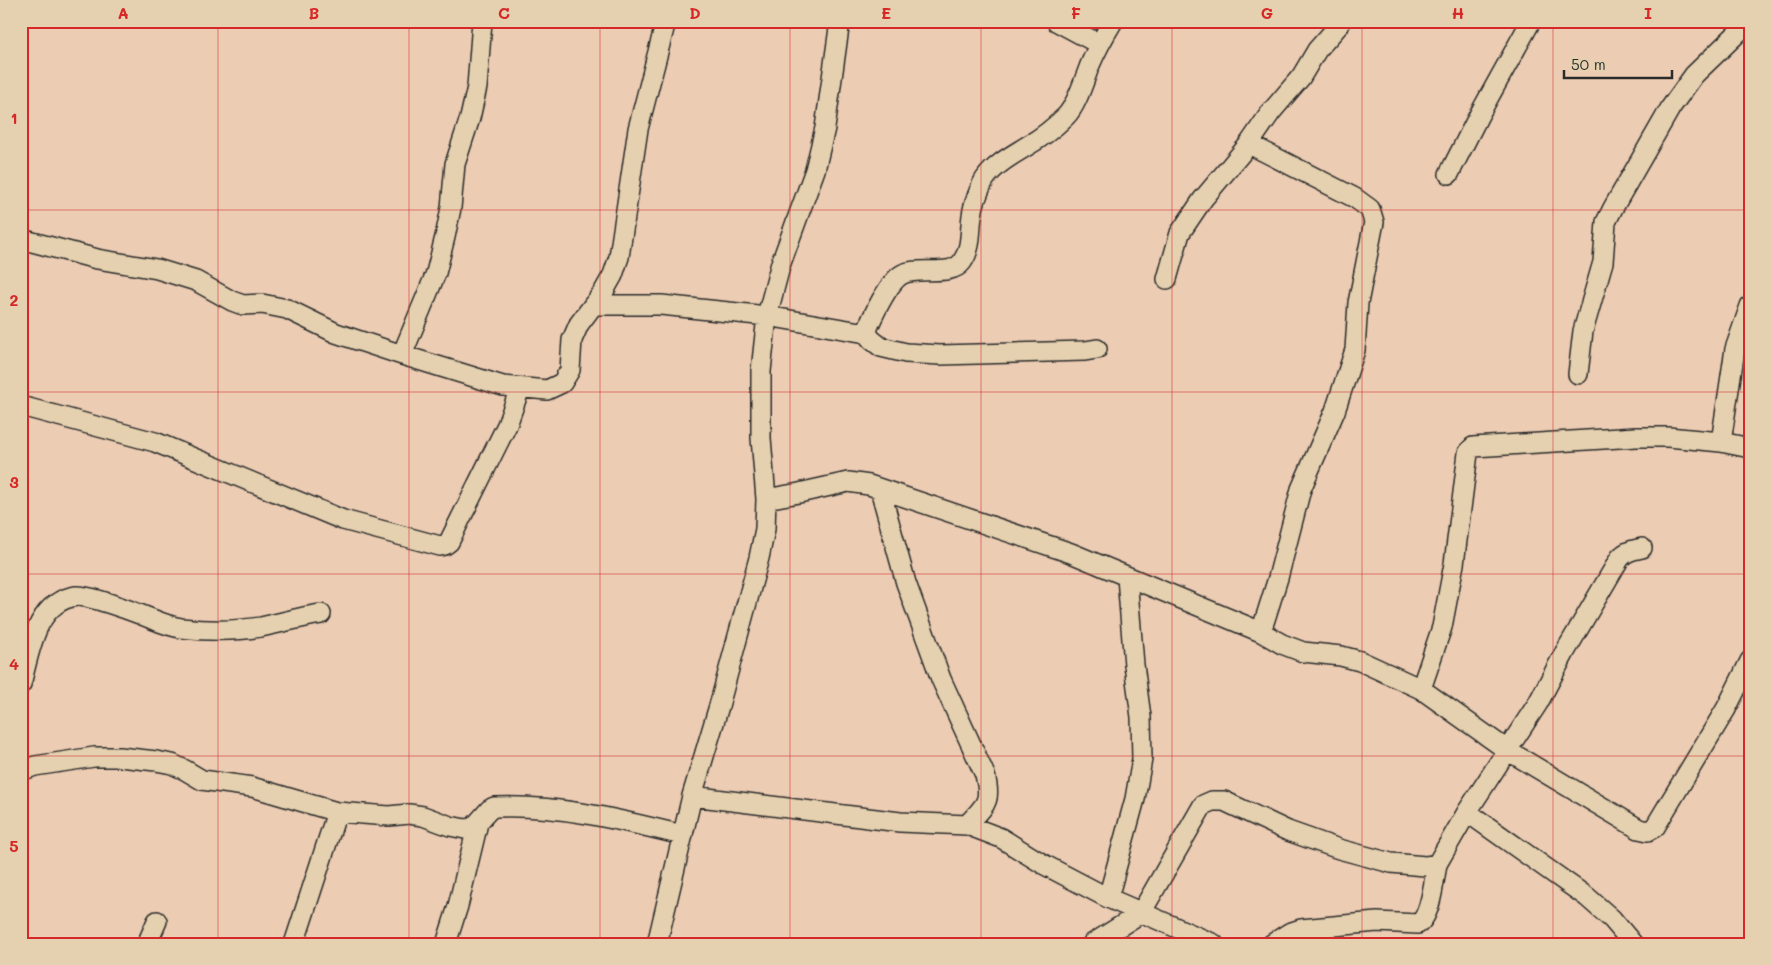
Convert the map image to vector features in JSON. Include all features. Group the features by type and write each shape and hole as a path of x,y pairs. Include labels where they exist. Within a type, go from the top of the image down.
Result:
{"street":[{"path":"402,355 436,272 445,237 451,208 455,164 470,118 476,87 482,21"},
{"path":"21,239 97,259 157,269 196,281 243,305 262,304 287,309 336,333 402,355 494,383 520,388 547,390 562,383 570,370 572,340 575,332 614,275 619,257 638,129 666,21"},
{"path":"657,944 692,796 719,706 759,558 764,529 766,499 761,438 761,371 767,316 781,263 815,170 825,128 840,21"},
{"path":"1056,21 1099,44"},
{"path":"866,333 894,280 908,272 946,270 956,267 962,262 969,245 973,209 985,179 1004,160 1050,130 1068,114 1081,89 1099,44 1112,21"},
{"path":"1449,174 1531,21"},
{"path":"1578,374 1583,331 1603,262 1606,222 1612,208 1671,107 1694,75 1750,21"},
{"path":"1167,279 1180,233 1203,199 1301,77 1317,50 1339,22"},
{"path":"1249,144 1355,198 1370,209 1374,222 1358,303 1355,350 1335,411 1301,489 1278,578 1261,632"},
{"path":"593,305 661,305 767,316 866,333 881,347 906,354 940,355 1084,351 1097,349"},
{"path":"1721,442 1735,350 1750,306"},
{"path":"21,406 155,442 344,520 440,546 449,542 506,425 520,388"},
{"path":"1421,689 1442,627 1454,564 1470,450 1473,447 1636,436 1721,442 1750,448"},
{"path":"766,499 848,482 880,489 1070,553 1261,632 1282,644 1303,652 1341,656 1360,661 1421,689 1508,750 1639,829 1648,831 1656,827 1726,710 1750,660"},
{"path":"880,489 906,583 941,679 985,775 989,791 986,805 967,825"},
{"path":"1272,944 1289,933 1301,930 1377,922 1412,925 1422,922 1427,913 1437,864 1467,812 1538,703 1620,558 1624,554 1642,548"},
{"path":"1108,898 1135,799 1142,759 1141,717 1134,665 1127,577"},
{"path":"21,684 28,653 41,620 56,604 68,598 78,596 141,615 165,625 208,630 261,627 321,614"},
{"path":"21,771 36,766 94,757 120,757 172,764 202,780 252,787 337,812 390,816 409,814 423,816 450,826 466,829 473,828 494,807 541,808 579,812 682,835"},
{"path":"692,796 900,822 967,825 1000,838 1043,864 1108,898 1214,944"},
{"path":"1092,944 1141,913 1203,806 1212,801 1224,801 1288,831 1339,849 1391,863 1425,866 1437,864"},
{"path":"294,944 337,812"},
{"path":"1467,812 1587,897 1612,919 1633,944"},
{"path":"446,944 458,906 478,822"},
{"path":"147,944 157,921"}]}
